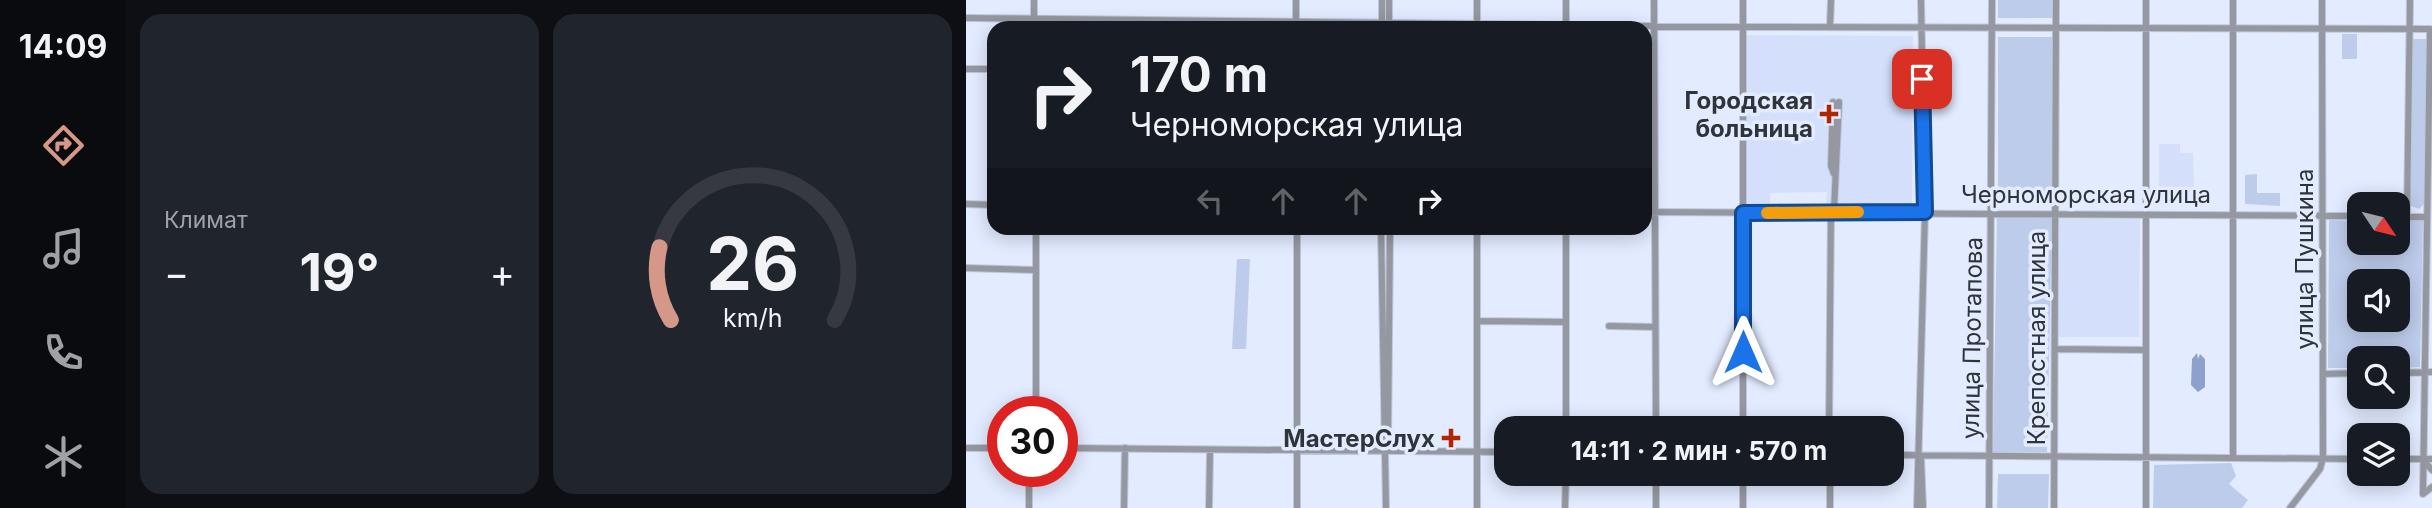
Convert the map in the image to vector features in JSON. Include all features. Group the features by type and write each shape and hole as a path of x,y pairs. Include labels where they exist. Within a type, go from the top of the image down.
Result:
{"street":[{"path":"1034,0 1034,18"},
{"path":"1296,0 1296,21"},
{"path":"1382,0 1385,21"},
{"path":"1387,21 1389,0"},
{"path":"1477,0 1477,21"},
{"path":"1566,0 1566,21"},
{"path":"1654,0 1656,416"},
{"path":"1743,0 1743,416"},
{"path":"1830,0 1830,26"},
{"path":"1917,508 1925,212 1921,0"},
{"name":"улица Протапова","path":"1989,508 1992,0"},
{"name":"Крепостная улица","path":"2054,508 2056,0"},
{"path":"2146,0 2146,508"},
{"path":"2232,0 2235,214 2233,456"},
{"name":"улица Пушкина","path":"2322,0 2323,458"},
{"path":"2407,192 2410,0"},
{"path":"966,18 1146,21"},
{"path":"1654,24 1742,27 2232,26 2430,29 2426,217 2428,372 2422,459 2423,494 2432,487"},
{"path":"966,69 987,69"},
{"path":"1829,416 1836,102"},
{"path":"966,204 987,205"},
{"name":"Черноморская улица","path":"1654,212 2347,216"},
{"path":"2410,217 2426,217"},
{"path":"1036,235 1036,396"},
{"path":"1297,235 1297,508"},
{"path":"1381,235 1382,426 1386,452"},
{"path":"1386,508 1390,235"},
{"path":"1476,508 1477,235"},
{"path":"1566,235 1566,416"},
{"path":"966,268 1036,270"},
{"path":"1477,321 1566,322"},
{"path":"1609,326 1654,327"},
{"path":"2055,349 2146,350"},
{"path":"2410,373 2428,372"},
{"path":"2323,374 2347,373"},
{"path":"966,448 987,448"},
{"path":"1078,448 1494,452"},
{"path":"1124,508 1125,448"},
{"path":"1209,508 1210,450"},
{"path":"1904,455 2347,459"},
{"path":"1920,455 1923,469 1923,508"},
{"path":"2290,508 2320,469 2323,458"},
{"path":"2410,459 2432,459"},
{"path":"2422,459 2432,470"},
{"path":"1565,508 1566,486"},
{"path":"1656,486 1656,508"},
{"path":"1742,508 1743,486"},
{"path":"1830,486 1830,508"},
{"path":"1029,487 1029,508"}],"shaded area":[{"path":"1998,0 2055,0 2054,18 1998,18"},
{"path":"2342,34 2357,34 2357,59 2342,59"},
{"name":"Городская больница","path":"1746,35 1913,36 1912,205 1826,207 1827,192 1770,193 1770,204 1745,203"},
{"path":"1998,37 2054,37 2053,204 1998,204"},
{"path":"2411,39 2427,39 2424,204 2419,209 2410,205"},
{"path":"2159,144 2180,144 2180,153 2193,153 2194,187 2159,187"},
{"path":"2257,174 2257,193 2280,193 2280,206 2245,204 2245,175"},
{"path":"1997,217 2052,218 2047,452 1993,452"},
{"path":"2058,219 2140,219 2139,337 2058,337"},
{"path":"2329,220 2347,221 2347,256 2410,256 2410,221 2423,221 2420,367 2410,367 2410,346 2347,346 2347,368 2328,368"},
{"path":"1237,259 1250,259 1246,349 1232,349"},
{"path":"2197,353 2198,359 2200,354 2205,359 2205,387 2198,392 2191,385 2192,359"},
{"path":"2231,463 2236,476 2229,484 2248,500 2242,508 2153,508 2154,465"},
{"path":"1998,474 2049,474 2048,508 1997,508"}],"slow traffic":[{"path":"1767,213 1858,212"}],"place":[{"name":"Городская больница","path":"1829,114"},
{"name":"МастерСлух","path":"1451,438"}],"route":[{"path":"1743,352 1743,213 1925,212 1922,79"}]}
